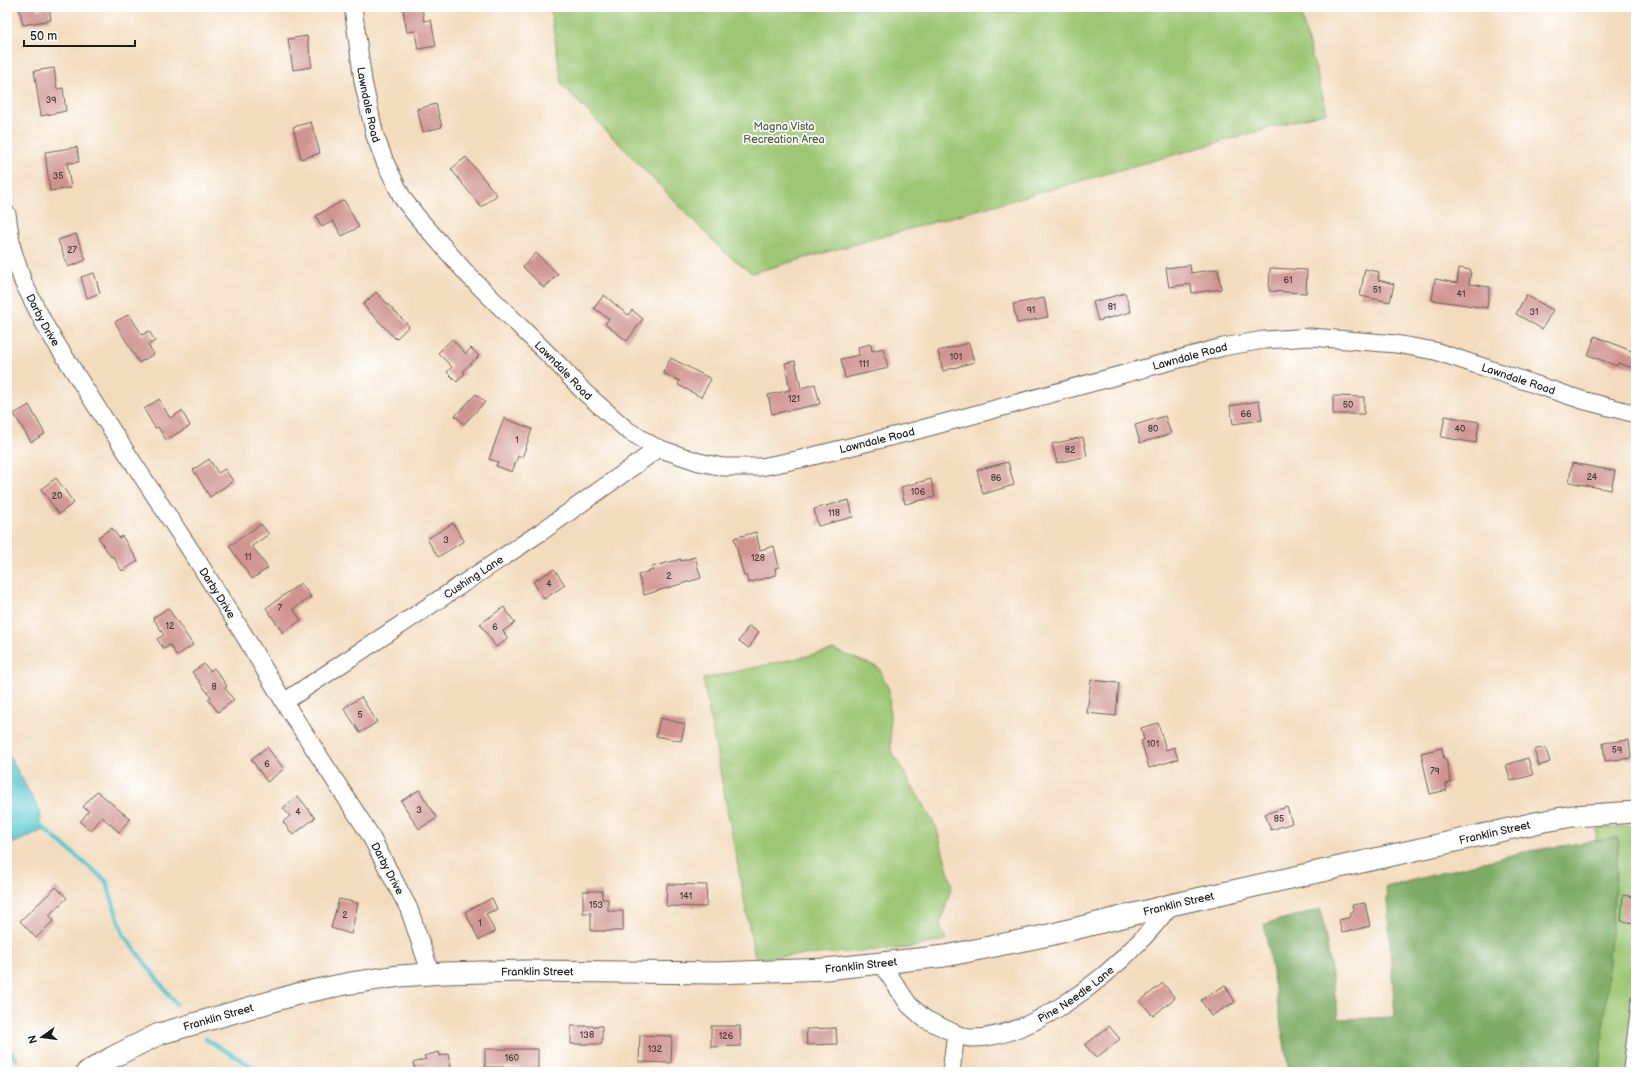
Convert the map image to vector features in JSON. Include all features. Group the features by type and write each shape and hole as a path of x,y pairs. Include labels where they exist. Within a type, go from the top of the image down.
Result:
{"street":[{"name":"Lawndale Road","path":"353,7 363,81 375,136 385,162 404,200 468,275 561,367 583,391 627,430 659,448 699,462 723,467 760,467 801,459 911,432 1216,349 1264,340 1311,337 1388,344 1435,351 1582,400 1636,414"},
{"name":"Darby Drive","path":"7,214 12,248 23,282 47,329 195,557 284,702 369,833 409,908 431,974"},
{"name":"Cushing Lane","path":"284,702 541,532 659,448"},
{"name":"Franklin Street","path":"86,1072 159,1034 248,1007 301,993 351,983 399,976 528,971 718,973 826,969 945,956 995,947 1171,905 1540,822 1573,816 1636,812"},
{"name":"Pine Needle Lane","path":"881,962 909,1005 925,1019 956,1034 969,1038 988,1036 1009,1031 1037,1020 1065,1003 1105,975 1141,941 1171,905"},
{"path":"951,1072 956,1034"}],"lane":[{"path":"1627,1072 1634,1039 1636,1000"}],"green space":[{"name":"Magna Vista Recreation Area","path":"550,7 1299,7 1327,112 752,273 724,252 562,85"},
{"path":"834,650 879,668 889,690 891,750 936,827 952,885 940,924 946,940 908,948 755,958 703,679"},
{"path":"1636,825 1636,1072 1572,1072 1597,829"},
{"path":"1619,837 1600,1072 1289,1072 1264,924 1321,909 1339,1019 1395,1017 1386,887 1523,852"}],"water":[{"path":"7,752 39,810 41,831 7,846"}],"building":[{"path":"19,7 37,7 37,10 49,7 51,20 23,25"},
{"path":"422,7 424,21 431,20 436,46 418,49 415,31 407,32 403,10"},
{"path":"307,36 312,67 293,70 288,39"},
{"path":"54,68 57,89 63,88 66,111 41,116 34,71"},
{"path":"436,104 442,127 423,132 417,109"},
{"path":"311,122 320,153 301,159 293,127"},
{"path":"77,147 79,162 67,163 71,188 50,191 45,152"},
{"path":"466,157 497,195 481,207 451,169"},
{"path":"344,200 359,227 342,236 333,221 322,227 316,216"},
{"path":"76,234 86,260 68,267 58,240"},
{"path":"536,253 558,274 544,288 523,267"},
{"path":"1190,265 1191,273 1218,269 1221,289 1192,293 1191,284 1169,287 1166,268"},
{"path":"1270,268 1307,270 1306,293 1269,291"},
{"path":"1459,268 1471,270 1469,284 1490,287 1487,308 1432,300 1435,279 1457,283"},
{"path":"1365,269 1379,272 1378,280 1394,284 1390,302 1360,296"},
{"path":"94,273 100,293 87,298 81,277"},
{"path":"376,292 409,326 396,339 363,305"},
{"path":"1125,293 1131,312 1098,321 1093,302"},
{"path":"604,295 628,315 632,310 643,319 627,341 605,324 609,319 594,308"},
{"path":"1526,295 1553,310 1542,329 1516,314"},
{"path":"1044,298 1048,317 1017,323 1013,304"},
{"path":"129,314 142,335 149,331 155,341 148,345 154,354 139,363 115,322"},
{"path":"1595,336 1636,353 1636,369 1618,363 1617,366 1588,355"},
{"path":"452,339 466,354 471,348 479,356 463,371 465,373 457,382 447,372 452,367 438,353"},
{"path":"969,343 974,362 943,371 938,351"},
{"path":"871,344 872,351 883,348 888,368 845,378 841,359 859,355 858,347"},
{"path":"671,358 711,379 701,397 678,385 680,381 663,373"},
{"path":"795,361 801,388 815,384 820,404 772,414 768,395 790,390 785,363"},
{"path":"476,394 485,402 464,424 455,416"},
{"path":"1333,396 1364,397 1364,414 1333,414"},
{"path":"159,399 170,418 182,411 190,426 166,440 158,427 155,428 144,409"},
{"path":"1259,401 1262,420 1233,424 1230,406"},
{"path":"29,405 45,434 31,442 14,414"},
{"path":"1165,416 1171,434 1140,443 1135,425"},
{"path":"1445,416 1479,422 1476,443 1441,437"},
{"path":"504,418 532,429 522,458 518,456 512,472 496,466 498,462 489,459"},
{"path":"1083,437 1087,456 1057,463 1052,444"},
{"path":"209,459 218,473 225,469 233,481 210,497 193,470"},
{"path":"1008,462 1014,485 983,494 977,470"},
{"path":"1572,463 1615,471 1611,490 1569,482"},
{"path":"56,478 74,503 59,514 41,489"},
{"path":"931,479 935,497 905,504 901,487"},
{"path":"849,500 853,517 818,526 814,509"},
{"path":"453,523 464,541 438,557 427,539"},
{"path":"261,524 269,534 252,546 268,568 252,579 229,546"},
{"path":"112,528 119,538 122,536 138,561 122,571 113,556 111,557 98,537"},
{"path":"756,532 760,550 774,546 779,567 775,568 776,575 748,583 746,575 744,576 734,538"},
{"path":"695,557 701,578 644,595 638,575 653,570 652,567 681,559 681,561"},
{"path":"554,569 565,585 544,599 533,582"},
{"path":"301,583 311,597 293,609 301,620 283,633 266,608"},
{"path":"504,607 515,623 503,631 508,639 496,647 480,624"},
{"path":"168,608 193,645 177,656 170,645 164,649 157,639 164,635 153,618"},
{"path":"749,626 759,632 749,648 739,641"},
{"path":"204,664 210,671 214,668 227,686 225,688 234,700 218,712 208,699 211,697 192,672"},
{"path":"1091,680 1119,683 1116,716 1087,713"},
{"path":"361,697 377,722 360,733 344,708"},
{"path":"660,718 685,724 681,741 656,736"},
{"path":"1158,723 1166,750 1174,747 1178,759 1149,768 1141,741 1144,740 1141,728"},
{"path":"1629,740 1631,758 1605,761 1603,743"},
{"path":"267,747 284,769 267,782 251,759"},
{"path":"1545,747 1550,762 1539,766 1534,750"},
{"path":"1442,748 1451,782 1446,784 1447,790 1430,794 1421,753"},
{"path":"1528,758 1533,775 1511,781 1506,765"},
{"path":"419,790 437,818 419,829 401,801"},
{"path":"97,791 130,819 119,832 102,817 91,831 80,822 89,811 83,807"},
{"path":"298,796 315,818 293,835 283,822 290,816 283,808"},
{"path":"1287,807 1292,823 1271,830 1265,814"},
{"path":"667,884 707,885 706,907 666,906"},
{"path":"56,887 67,898 49,915 54,920 36,938 20,921"},
{"path":"583,891 602,891 602,899 608,899 608,911 623,911 623,931 591,931 591,913 583,913"},
{"path":"1623,895 1636,897 1636,923 1621,921"},
{"path":"492,898 497,909 486,914 495,932 479,940 465,912"},
{"path":"339,899 358,903 351,934 331,928"},
{"path":"1365,903 1370,926 1342,933 1339,920 1351,917 1350,912 1354,911 1352,905"},
{"path":"1163,983 1175,998 1153,1016 1140,1001"},
{"path":"1225,985 1235,1002 1211,1016 1201,1000"},
{"path":"571,1026 602,1026 602,1044 571,1044"},
{"path":"711,1026 740,1026 741,1046 711,1047"},
{"path":"1109,1026 1120,1039 1096,1058 1085,1045"},
{"path":"836,1028 837,1044 807,1045 806,1029"},
{"path":"640,1035 672,1036 671,1063 639,1062"},
{"path":"485,1049 538,1049 538,1069 521,1069 521,1067 485,1067"},
{"path":"439,1052 440,1056 448,1054 452,1072 416,1072 413,1063 426,1059 424,1056"}],"waterway":[{"path":"36,822 106,881 123,934 176,1004"},
{"path":"206,1039 261,1072"},
{"path":"7,1046 16,1059"}]}
